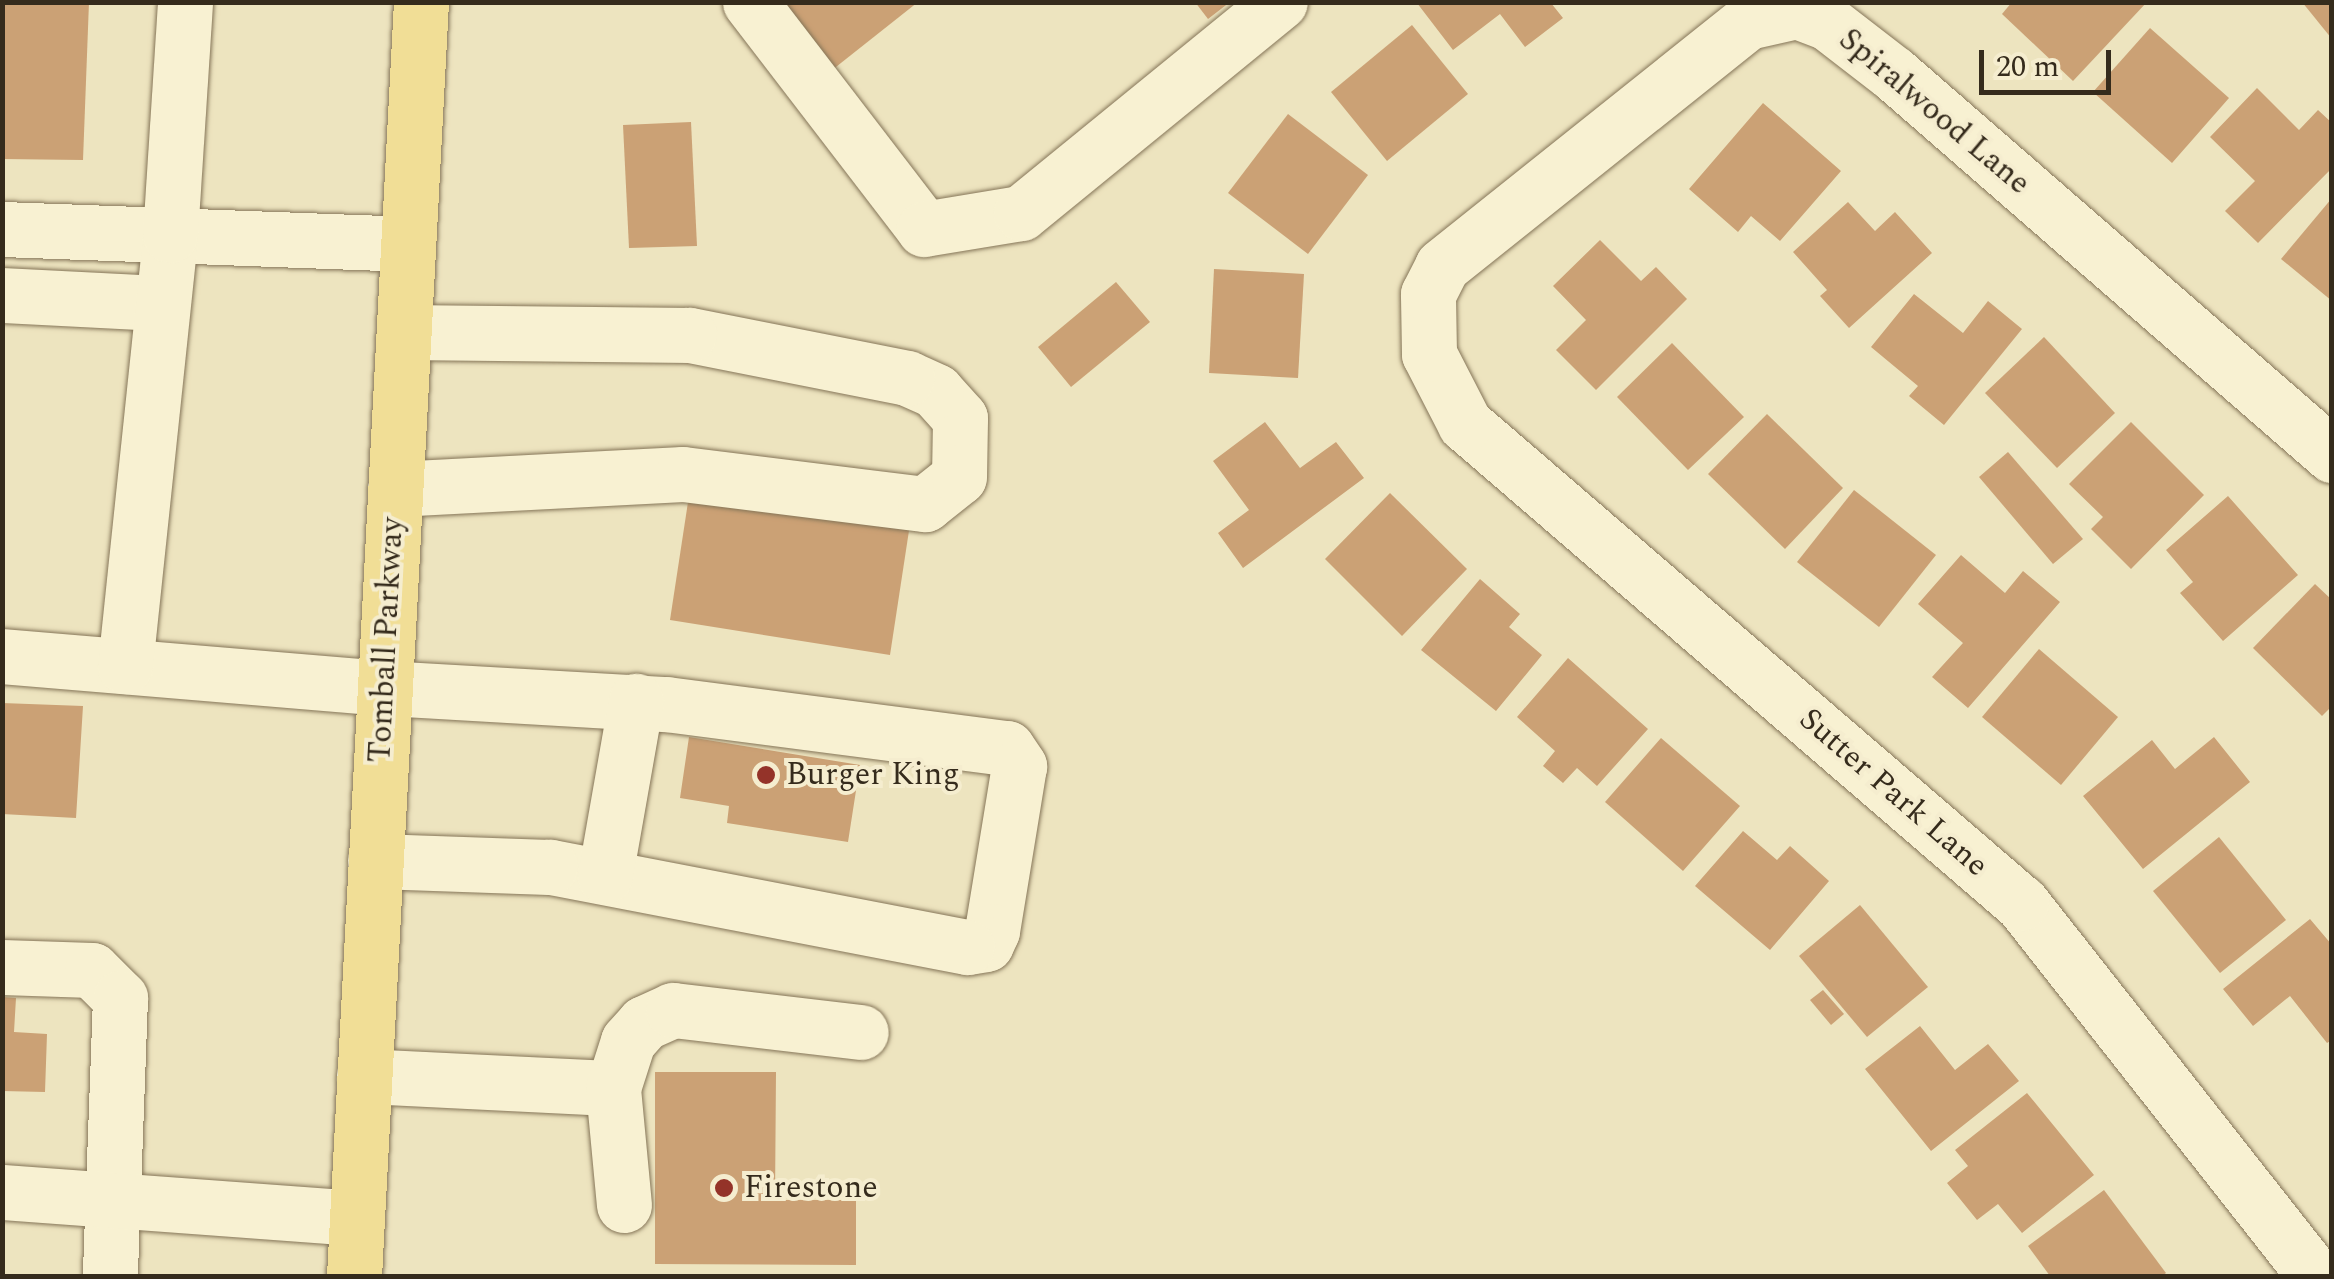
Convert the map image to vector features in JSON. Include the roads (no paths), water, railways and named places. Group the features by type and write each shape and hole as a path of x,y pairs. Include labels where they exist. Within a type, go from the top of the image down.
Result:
{"main road":[{"name":"Tomball Parkway","path":"354,1276 421,2"}],"street":[{"path":"124,666 170,234 185,2"},
{"path":"750,2 924,230 1021,214 1280,2"},
{"name":"Spiralwood Lane","path":"1430,354 1428,294 1442,266 1748,22 1797,11 1828,24 1894,74 2332,455"},
{"path":"2,229 408,244"},
{"path":"2,295 162,303"},
{"path":"395,489 682,474 925,504 959,476 960,418 936,390 907,378 689,336 404,332"},
{"name":"Sutter Park Lane","path":"1430,354 1465,424 2020,903 2315,1276"},
{"path":"2,656 385,688 636,701 1007,748 1019,766 992,931 986,944 967,947 550,867 376,861"},
{"path":"605,876 636,701"},
{"path":"2,967 92,970 120,998 110,1276"},
{"path":"624,1206 613,1088 628,1041 644,1024 672,1010 861,1032"},
{"path":"364,1076 613,1088"},
{"path":"2,1192 356,1218"}],"place":[{"name":"Burger King","path":"766,775"},
{"name":"Firestone","path":"724,1188"}]}
